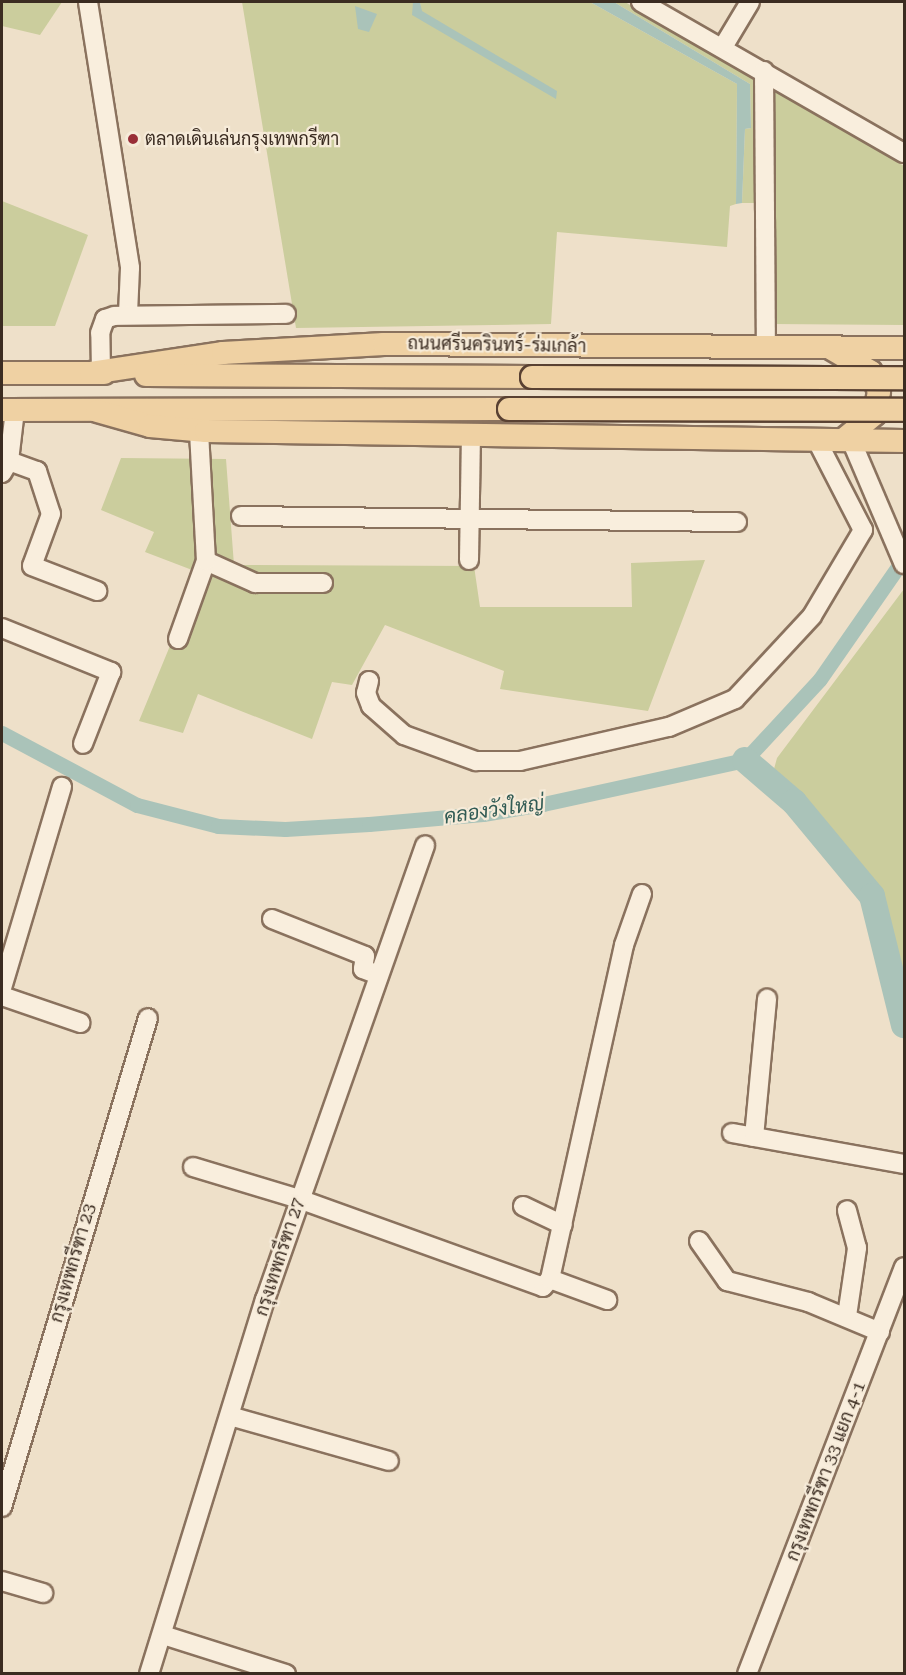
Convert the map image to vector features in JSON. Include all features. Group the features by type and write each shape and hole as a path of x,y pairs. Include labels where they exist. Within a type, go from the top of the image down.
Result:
{"main road":[{"name":"ถนนศรีนครินทร์-ร่มเกล้า","path":"96,372 223,353 384,344 766,349 904,348"},
{"path":"830,348 871,372 879,391 875,414 847,440"},
{"name":"ถนนศรีนครินทร์-ร่มเกล้า","path":"2,373 96,372 219,378 904,378"},
{"path":"8,410 904,410"},
{"path":"97,411 150,426 199,430 471,437 904,441"}],"street":[{"path":"88,2 126,241 128,314"},
{"path":"641,2 723,47 904,153"},
{"path":"723,47 746,3"},
{"path":"764,71 766,349"},
{"path":"96,372 100,333 105,319 128,314 285,314"},
{"path":"8,410 5,467 37,471 51,514 32,566 97,591"},
{"path":"178,639 206,561 199,430"},
{"path":"470,560 471,437"},
{"path":"369,681 366,693 371,706 404,735 476,761 520,760 669,728 735,699 812,616 863,530 816,439"},
{"path":"847,440 904,564"},
{"path":"241,516 737,522"},
{"path":"206,561 255,583 323,583"},
{"path":"2,628 111,672 83,744"},
{"path":"2,988 62,786"},
{"name":"กรุงเทพกรีฑา 27","path":"149,1674 299,1199 425,845"},
{"path":"193,1167 299,1199 529,1285 543,1287 550,1279 563,1225 624,945 642,894"},
{"path":"272,919 365,956 363,969 379,975"},
{"path":"2,996 81,1023"},
{"path":"754,1137 767,999"},
{"name":"กรุงเทพกรีฑา 23","path":"2,1508 147,1018"},
{"path":"732,1133 904,1164"},
{"path":"523,1206 563,1225"},
{"path":"846,1316 857,1248 847,1210"},
{"path":"699,1241 727,1281 808,1302 880,1332"},
{"name":"กรุงเทพกรีฑา 33 แยก 4-1","path":"747,1674 904,1267"},
{"path":"550,1279 607,1300"},
{"path":"230,1416 389,1461"},
{"path":"2,1581 43,1593"},
{"path":"163,1635 286,1674"}],"green space":[{"path":"2,2 62,2 40,35 2,26"},
{"path":"242,2 413,2 421,11 420,2 590,2 737,84 736,204 730,206 727,247 557,232 551,324 296,328"},
{"path":"614,2 625,2 758,80 758,203 742,203 745,129 751,128 750,84"},
{"path":"774,91 782,91 904,166 904,325 772,324"},
{"path":"2,201 88,235 55,326 2,326"},
{"path":"121,458 226,459 234,565 474,566 480,607 632,607 631,563 705,560 648,711 500,689 504,671 385,625 352,685 332,682 312,739 198,694 183,733 139,721 200,573 145,552 154,532 101,510"},
{"path":"904,589 904,993 876,886 821,815 774,769 777,758"}],"shaded area":[{"path":"413,2 420,2 422,11 557,91 556,99 412,15"},
{"path":"590,2 614,2 750,84 751,128 745,129 742,203 736,204 737,84"},
{"path":"355,6 377,14 369,32 358,29"}],"waterway":[{"name":"คลองวังใหญ่","path":"2,733 137,805 218,826 285,829 369,824 483,814 543,804 745,760 820,679 904,558"},
{"path":"745,760 794,802 872,896 904,1025"}],"place":[{"name":"ตลาดเดินเล่นกรุงเทพกรีฑา","path":"133,139"}]}
